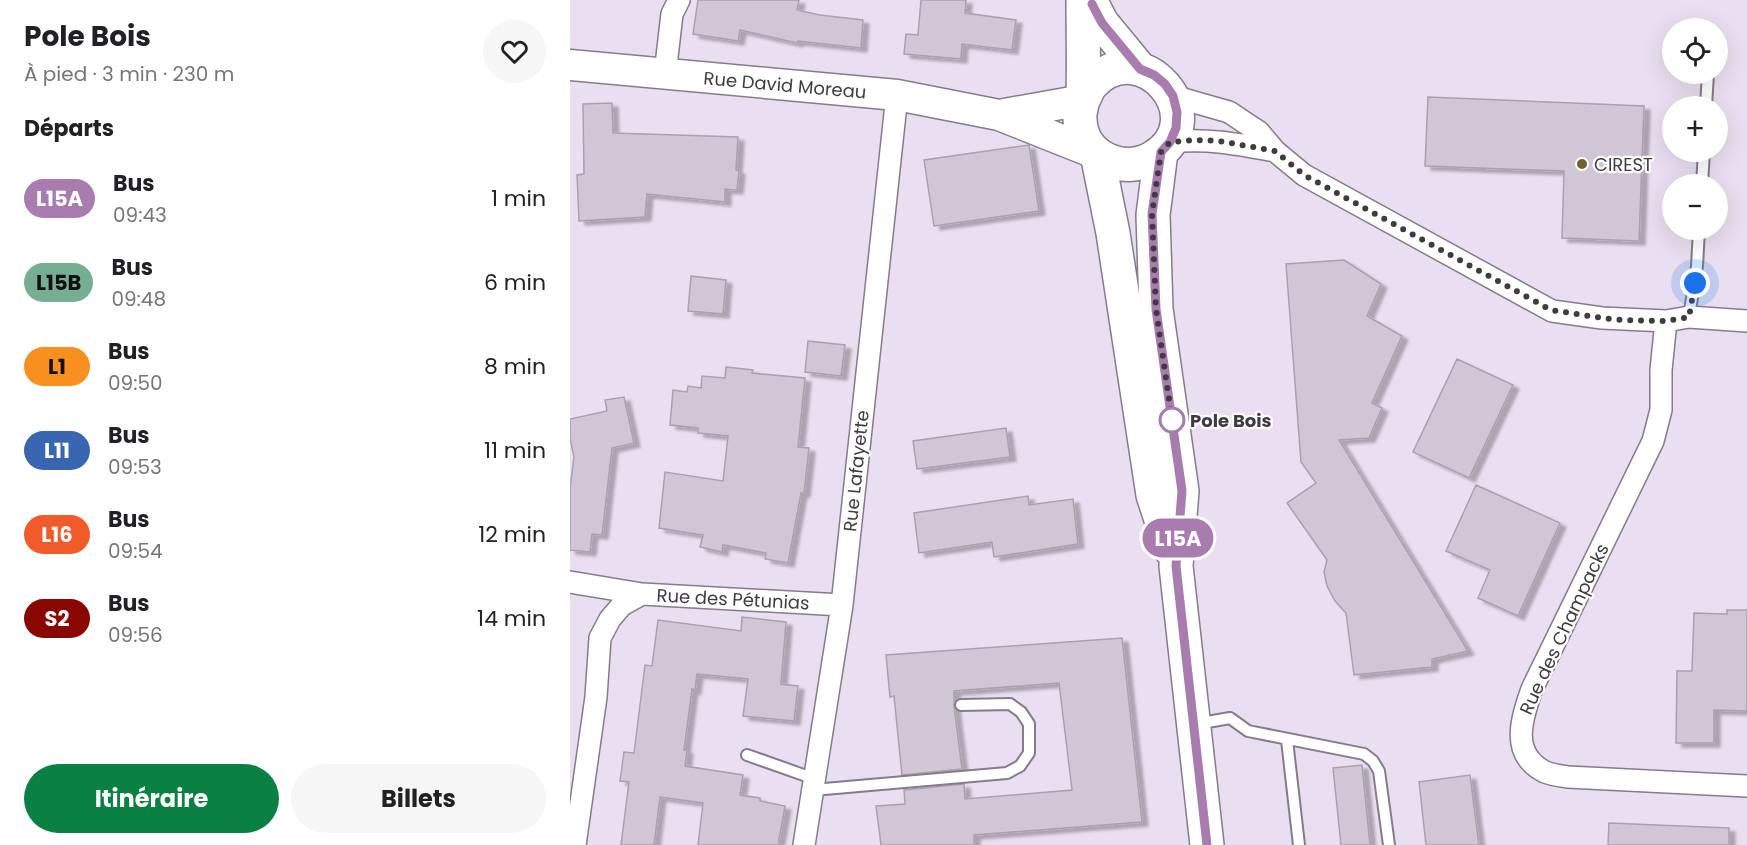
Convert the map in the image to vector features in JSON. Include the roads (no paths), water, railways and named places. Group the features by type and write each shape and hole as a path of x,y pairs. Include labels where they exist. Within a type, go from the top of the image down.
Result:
{"main road":[{"path":"1083,0 1083,100 1080,119 1085,139 1097,154 1113,163 1130,165 1147,162 1166,147"},
{"path":"1090,0 1102,23 1140,69"},
{"path":"1083,100 1092,85 1106,74 1122,68 1140,69 1154,75 1165,84 1173,96 1177,112 1176,128 1166,147 1152,214 1151,300 1182,491 1176,566 1207,845"},
{"path":"1097,154 1113,233 1153,495 1176,566"}],"street":[{"path":"665,75 672,14 680,0"},
{"name":"Rue David Moreau","path":"570,66 897,95 999,115 1097,154"},
{"name":"Rue Lafayette","path":"804,845 842,605 897,95"},
{"path":"1173,96 1229,112 1259,132 1275,151 1304,175 1551,310 1602,318 1666,321 1689,317 1747,321"},
{"name":"Rue David Moreau","path":"999,115 1083,100"},
{"path":"1166,147 1197,140 1219,141 1275,151"},
{"name":"Rue des Champacks","path":"1666,321 1661,370 1661,410 1653,441 1532,689 1521,723 1522,744 1530,761 1546,772 1568,777 1747,786"},
{"path":"570,582 642,594"},
{"name":"Rue des Pétunias","path":"575,845 596,697 600,638 610,619 622,605 642,594 842,605"}],"lane":[{"path":"1113,233 1129,262"},
{"path":"1689,317 1698,240"},
{"path":"747,754 814,785 1007,773 1020,766 1029,753 1029,724 1021,712 1010,704 961,705"},
{"path":"1193,725 1230,718 1248,731 1364,754 1373,761 1378,771 1389,845"},
{"path":"1287,740 1299,845"}],"place":[{"name":"CIREST","path":"1582,164"},
{"name":"Pole Bois","path":"1172,420"}]}
